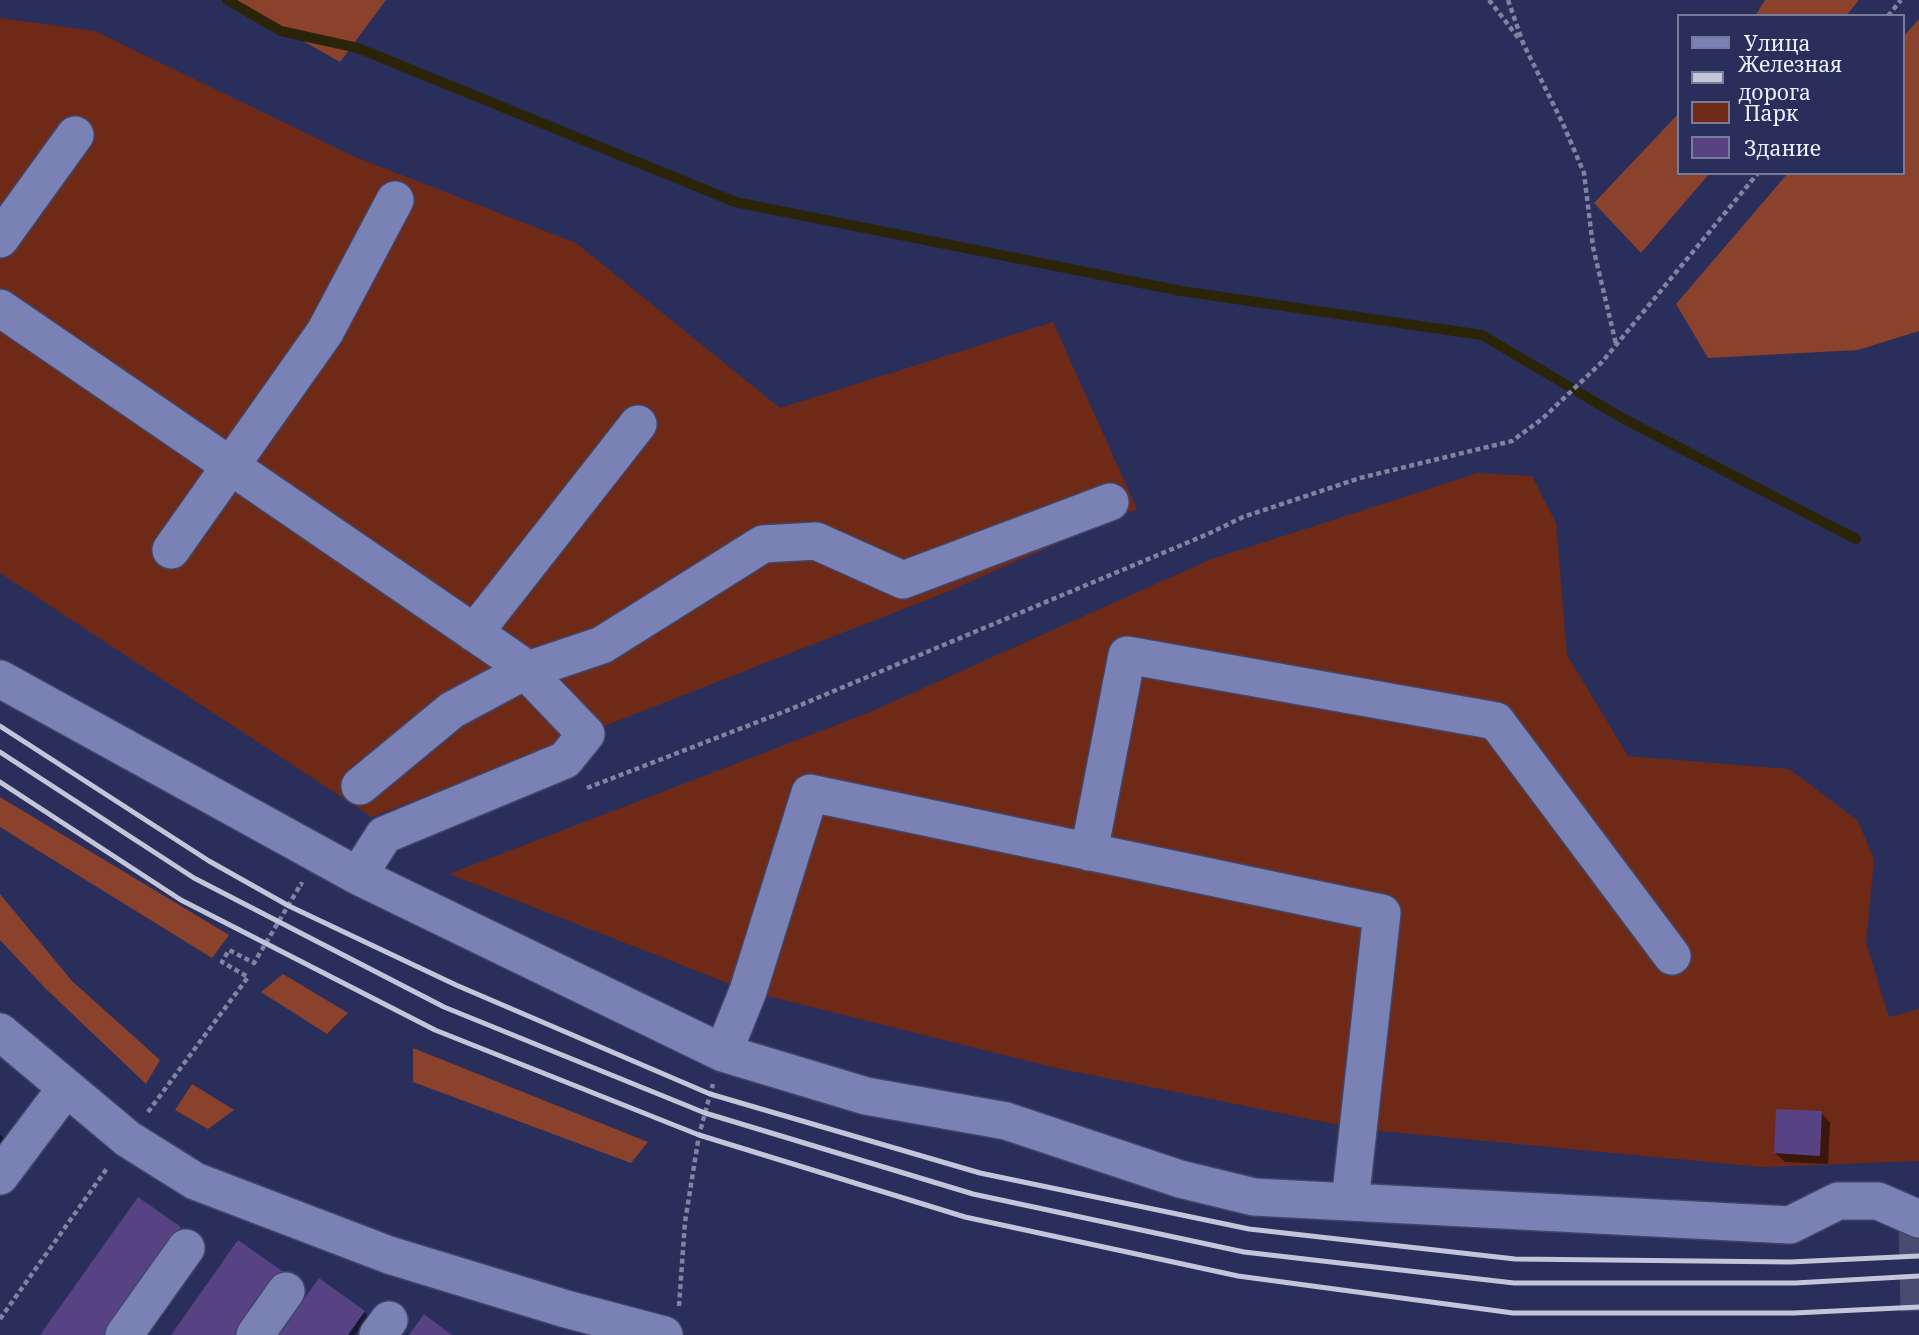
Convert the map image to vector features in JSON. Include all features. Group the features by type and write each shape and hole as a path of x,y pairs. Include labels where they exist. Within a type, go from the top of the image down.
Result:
{"street":[{"path":"0,239 75,135"},
{"path":"171,550 325,332 395,200"},
{"path":"0,308 517,662 586,734 565,761 384,835 358,876"},
{"path":"474,632 638,424"},
{"path":"360,786 452,710 525,671 602,645 763,544 816,541 903,580 1110,502"},
{"path":"1089,852 1127,655 1496,720 1672,956"},
{"path":"0,679 358,876 723,1053 866,1096 1006,1121 1180,1179 1254,1197 1790,1225 1838,1201 1878,1201 1919,1219"},
{"path":"723,1053 748,990 810,793 1382,913 1350,1202"},
{"path":"0,1032 128,1139 195,1181 389,1255 566,1308 671,1322"},
{"path":"0,1176 66,1088"},
{"path":"124,1335 186,1248"},
{"path":"255,1335 286,1291"}],"path":[{"path":"1489,0 1523,43"},
{"path":"1508,0 1523,43 1584,173 1593,247 1616,345"},
{"path":"1890,14 1901,0"},
{"path":"575,793 792,709 1208,534 1242,517 1360,478 1511,441 1542,419 1602,362 1756,175"},
{"path":"0,1319 248,977 222,962 229,950 254,963 301,884 313,890"},
{"path":"671,1322 699,1135 723,1053"}],"green space":[{"path":"0,18 95,31 353,156 576,243 780,408 1053,322 1137,509 939,595 372,817 0,573"},
{"path":"1478,473 1532,476 1556,523 1567,655 1628,756 1789,769 1858,821 1874,860 1866,943 1889,1017 1919,1009 1919,1161 1762,1167 1359,1129 1052,1067 748,991 449,874 870,712 1209,560"}],"shaded area":[{"path":"231,0 386,0 340,62"},
{"path":"1765,0 1859,0 1848,14 1756,14"},
{"path":"1919,19 1919,331 1858,350 1708,358 1676,304 1786,175 1905,175 1905,35"},
{"path":"1678,114 1678,175 1708,175 1641,253 1594,203"},
{"path":"0,797 229,935 212,958 0,827"},
{"path":"0,894 72,981 160,1060 146,1084 45,988 0,940"},
{"path":"283,974 348,1013 327,1034 261,992"},
{"path":"413,1048 648,1142 631,1163 413,1082"},
{"path":"192,1084 234,1110 208,1129 175,1110"}],"building":[{"path":"1776,1109 1822,1111 1820,1156 1774,1153"},
{"path":"138,1197 181,1227 104,1335 40,1335"},
{"path":"238,1240 285,1273 241,1335 171,1335"},
{"path":"319,1278 365,1311 348,1335 279,1335"},
{"path":"424,1314 452,1335 409,1335"}],"waterway":[{"path":"227,0 281,31 358,48 735,202 1181,291 1482,335 1624,419 1856,539"}],"tunnel":[{"path":"1917,1219 1919,1312"}],"railway":[{"path":"0,726 209,861 289,906 456,985 710,1094 980,1173 1249,1229 1515,1259 1790,1262 1919,1256"},
{"path":"0,752 194,878 444,1007 705,1113 973,1194 1244,1252 1514,1283 1795,1283 1919,1276"},
{"path":"0,782 181,900 435,1030 699,1135 965,1217 1238,1276 1513,1313 1794,1313 1919,1307"}]}
